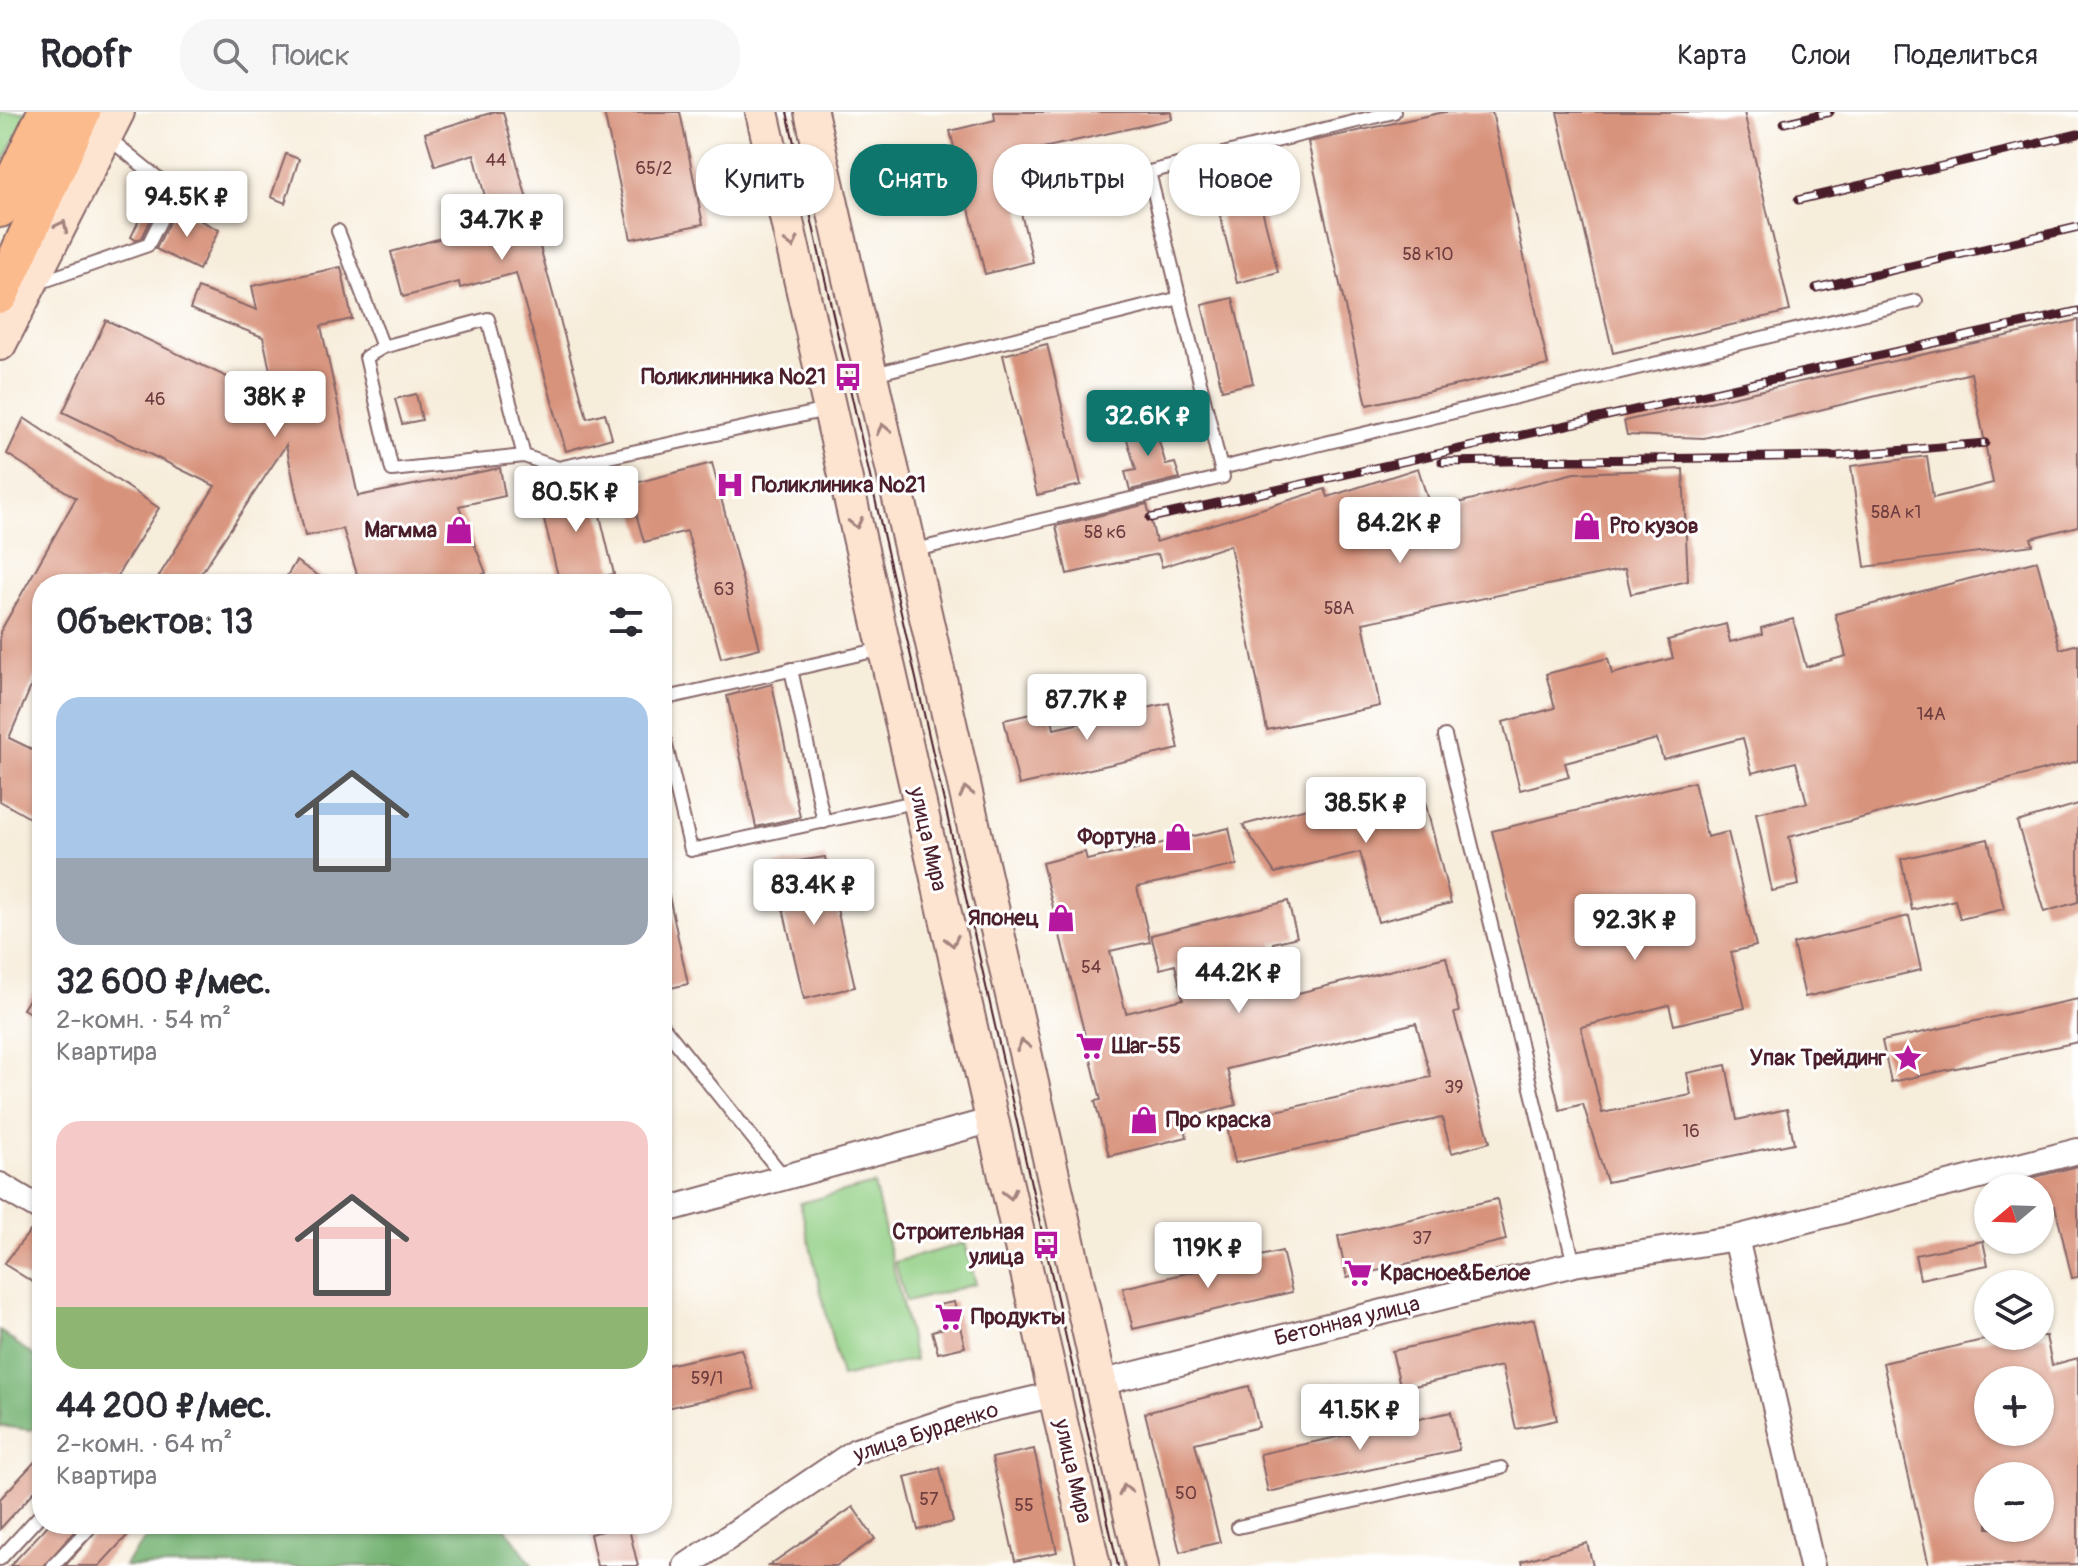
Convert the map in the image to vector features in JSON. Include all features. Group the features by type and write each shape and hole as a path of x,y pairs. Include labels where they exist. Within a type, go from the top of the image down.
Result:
{"main road":[{"path":"0,209 86,118"},
{"path":"16,290 86,118"}],"street":[{"name":"улица Мира","path":"762,112 769,144"},
{"name":"улица Мира","path":"811,112 1142,1566"},
{"name":"улица Мира","path":"786,216 1094,1566"},
{"path":"0,344 16,290"},
{"path":"672,1208 1037,1107"},
{"name":"Бетонная улица","path":"1100,1383 1574,1264 1736,1238 2078,1151"},
{"path":"0,1185 32,1204"},
{"path":"1736,1238 1812,1566"},
{"path":"1055,1394 1100,1383"},
{"name":"улица Бурденко","path":"686,1566 856,1451 957,1417 1055,1394"}],"lane":[{"path":"1153,171 1394,112"},
{"path":"16,290 148,245 168,205 159,179 86,118"},
{"path":"911,551 1223,477 1153,188"},
{"path":"338,231 383,347"},
{"path":"871,375 1180,298"},
{"path":"1221,468 1916,301"},
{"path":"524,456 488,319 383,347 366,357 392,470 524,456 558,468 830,409"},
{"path":"672,697 885,648"},
{"path":"791,669 824,822"},
{"path":"1445,736 1574,1264"},
{"path":"672,771 691,850 920,801"},
{"path":"672,1037 784,1177"},
{"path":"1238,1527 1501,1468"},
{"path":"0,1559 32,1524"},
{"path":"53,1566 83,1534"}],"green space":[{"path":"0,112 28,112 0,170"},
{"path":"874,1184 915,1360 841,1377 800,1203"},
{"path":"965,1243 976,1284 906,1302 895,1262"},
{"path":"0,1331 32,1355 32,1429 0,1426"},
{"path":"149,1534 510,1534 533,1566 124,1566"}],"building":[{"path":"503,112 587,418 605,413 612,438 566,451 516,273 460,288 459,282 403,297 391,252 492,224 474,154 435,166 425,133"},
{"path":"604,112 680,112 696,190 696,216 701,216 703,224 631,239"},
{"path":"994,112 1171,112 1172,119 1061,144 993,144 993,216 1022,216 1033,262 985,274 971,216 977,216 977,144 953,144 950,131 995,120"},
{"path":"1444,112 1492,112 1548,365 1367,405 1308,142"},
{"path":"1557,112 1744,112 1790,311 1613,353"},
{"path":"286,154 299,159 285,203 271,197"},
{"path":"150,197 158,204 142,238 136,240 131,237"},
{"path":"176,208 219,230 199,270 156,249"},
{"path":"1220,216 1264,216 1278,272 1237,283"},
{"path":"341,267 352,319 321,326 358,496 500,468 505,496 459,506 486,573 357,574 343,529 305,536 286,445 201,574 160,574 215,486 63,412 106,320 276,400 263,337 190,309 198,288 257,310 252,286"},
{"path":"1233,298 1253,383 1222,390 1202,305"},
{"path":"2078,320 2078,526 2031,538 2033,545 1865,567 1851,466 1927,456 1933,498 1993,483 1971,373 1704,438 1627,435 1624,421"},
{"path":"1047,344 1081,485 1037,495 1003,355"},
{"path":"416,394 422,420 402,424 395,399"},
{"path":"24,418 159,508 118,574 33,574 76,498 7,454"},
{"path":"1153,421 1166,465 1175,463 1180,478 1130,490 1125,472 1136,470 1124,429"},
{"path":"712,463 760,648 721,658 687,531 644,542 628,485"},
{"path":"1418,468 1431,510 1574,473 1683,469 1688,581 1631,594 1625,569 1363,623 1380,706 1267,730 1230,545 1162,567 1158,554 1067,574 1056,526 1147,504 1156,542 1325,489 1328,497"},
{"path":"592,482 614,574 558,574 538,495"},
{"path":"296,561 316,574 288,574"},
{"path":"2037,561 2060,649 2078,644 2078,761 1789,837 1799,885 1772,891 1756,813 1807,803 1796,762 1752,773 1743,738 1663,759 1657,739 1565,763 1569,777 1520,790 1503,722 1555,708 1546,674 1608,658 1612,674 1673,658 1668,640 1726,624 1730,642 1762,634 1761,628 1793,619 1806,667 1846,656 1835,614"},
{"path":"32,576 32,684 9,738 32,749 32,819 0,801 0,632"},
{"path":"772,684 800,817 756,827 727,696"},
{"path":"1169,703 1179,749 1019,785 1004,720 1050,710 1054,729"},
{"path":"1419,778 1451,903 1378,922 1360,852 1275,873 1243,825"},
{"path":"1694,782 1707,837 1728,832 1756,946 1731,952 1745,1008 1674,1025 1669,1005 1581,1027 1602,1113 1691,1095 1687,1073 1726,1065 1737,1120 1787,1109 1794,1143 1607,1182 1583,1104 1560,1110 1492,831"},
{"path":"2078,804 2078,902 2044,912 2017,822"},
{"path":"1229,828 1237,865 1137,887 1150,942 1110,951 1126,1013 1183,999 1175,965 1160,969 1151,935 1288,901 1297,937 1273,943 1286,996 1446,957 1459,1012 1454,1013 1490,1142 1452,1153 1442,1118 1235,1163 1226,1122 1431,1077 1416,1023 1227,1069 1236,1105 1183,1119 1187,1137 1109,1156 1095,1101 1101,1100 1042,863 1085,852 1087,860"},
{"path":"1988,839 2004,909 1960,919 1955,900 1912,910 1901,859"},
{"path":"825,857 855,987 804,999 773,865"},
{"path":"672,910 688,984 672,988"},
{"path":"1909,916 1921,970 1805,997 1793,944"},
{"path":"32,994 32,1014 23,1009"},
{"path":"2078,999 2078,1042 1891,1082 1882,1041"},
{"path":"2078,1166 2078,1277 2072,1278 2054,1206 2054,1174 2047,1174"},
{"path":"1497,1199 1506,1240 1347,1278 1338,1236"},
{"path":"30,1231 32,1232 32,1282 4,1264"},
{"path":"1974,1243 1974,1254 1986,1254 1988,1265 1920,1279 1915,1255"},
{"path":"1282,1251 1292,1292 1133,1329 1123,1288"},
{"name":"Продукты","path":"954,1302 965,1347 938,1353 932,1331 944,1328 938,1305"},
{"path":"1534,1319 1557,1420 1516,1429 1502,1366 1401,1389 1392,1351"},
{"path":"1974,1342 1974,1350 2049,1350 2052,1365 2078,1358 2078,1564 1929,1566 1883,1363"},
{"path":"741,1349 754,1389 672,1407 672,1364"},
{"path":"1249,1386 1259,1427 1195,1443 1220,1542 1180,1552 1145,1413"},
{"path":"1451,1412 1459,1450 1268,1492 1260,1454"},
{"path":"1034,1449 1057,1552 1015,1561 992,1458"},
{"path":"32,1465 32,1494 0,1529 0,1499"},
{"path":"940,1468 953,1522 918,1530 905,1477"},
{"path":"853,1507 875,1539 836,1566 768,1566"},
{"path":"40,1534 72,1534 44,1566 10,1566"},
{"path":"93,1534 129,1534 99,1566 65,1566"},
{"path":"590,1534 630,1534 638,1566 597,1566"},
{"path":"1587,1543 1593,1566 1523,1566 1522,1561"}],"tram line":[{"path":"787,112 1118,1566"}],"railway":[{"path":"1784,123 1830,112"},
{"path":"1798,200 2078,134"},
{"path":"1816,288 2078,227"},
{"path":"1150,518 2078,311"},
{"path":"1442,462 1838,456 1985,443"}],"place":[{"name":"Поликлинника №21","path":"848,377"},
{"name":"Поликлиника №21","path":"730,485"},
{"name":"Pro кузов","path":"1587,526"},
{"name":"Магмма","path":"459,530"},
{"name":"Фортуна","path":"1178,837"},
{"name":"Японец","path":"1061,918"},
{"name":"Шаг-55","path":"1090,1046"},
{"name":"Упак Трейдинг","path":"1908,1058"},
{"name":"Про краска","path":"1144,1120"},
{"name":"Строительная улица","path":"1046,1245"},
{"name":"Красное&Белое","path":"1358,1273"},
{"name":"Продукты","path":"949,1317"}]}
